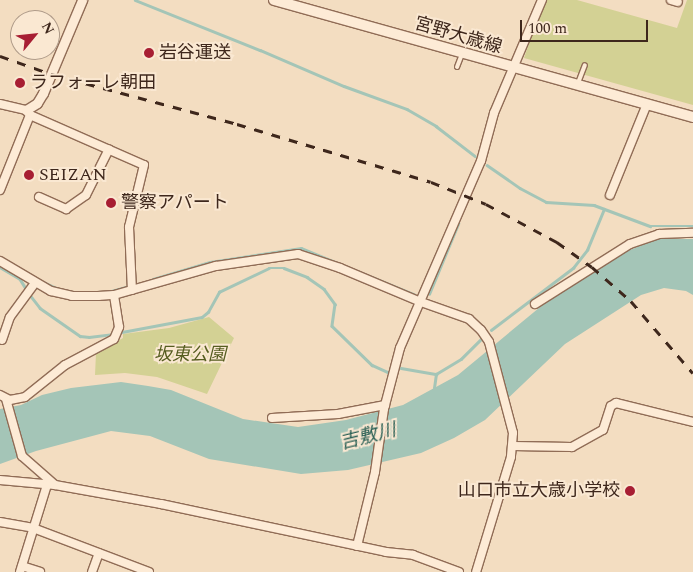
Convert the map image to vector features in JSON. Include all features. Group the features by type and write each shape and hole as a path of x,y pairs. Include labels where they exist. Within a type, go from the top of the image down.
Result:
{"main road":[{"name":"宮野大歳線","path":"274,0 693,117"}],"street":[{"path":"0,190 28,113 43,93 82,0"},
{"path":"357,546 375,472 384,407 400,348 481,161 494,114 542,0"},
{"path":"0,104 28,113 144,165 128,228 132,290"},
{"path":"610,195 647,104"},
{"path":"39,197 66,209 80,200 86,195 110,149"},
{"path":"534,304 630,244 658,234 693,233"},
{"path":"0,261 35,283 62,294 84,296 114,295 216,266 298,254 340,268 421,302 469,319 486,336 490,347 506,406 513,446 476,572"},
{"path":"2,340 10,318 35,283"},
{"path":"51,485 22,456 5,400 24,397 64,365 114,339 119,327 114,295"},
{"path":"513,446 572,447 603,430 611,406 616,403 693,422"},
{"path":"272,418 338,414 384,407"},
{"path":"0,480 51,485 161,504 386,552 413,554 459,572"},
{"path":"40,572 21,569 34,528 51,485"},
{"path":"0,522 34,528 149,572"},
{"path":"92,572 99,553"}],"lane":[{"path":"457,67 462,54"},
{"path":"578,86 585,65"}],"green space":[{"path":"544,0 577,0 677,28 687,0 693,0 693,105 524,58"},
{"name":"坂東公園","path":"209,317 234,338 207,394 157,377 125,373 95,375 96,353 123,338 123,334 169,328"}],"water":[{"name":"吉敷川","path":"657,239 693,239 693,295 686,291 664,288 641,295 565,344 485,420 454,438 421,453 348,470 301,474 209,459 150,436 111,431 36,451 0,464 0,409 21,405 42,395 71,388 121,382 148,386 171,390 243,419 298,427 346,420 403,405 458,375 545,303 625,252"}],"waterway":[{"path":"135,0 344,86 407,109 436,126 475,156"},
{"path":"487,165 520,188 546,202 594,205 650,226 693,226"},
{"path":"491,330 573,268 587,250 604,209"},
{"path":"429,294 458,224"},
{"path":"153,279 210,262 301,248 414,294"},
{"path":"0,267 20,279 27,290"},
{"path":"122,332 202,317 208,312 219,292 269,268 284,268 307,277 324,289 335,304 332,326 372,365 388,372"},
{"path":"43,282 61,290"},
{"path":"108,292 126,287"},
{"path":"30,295 40,308 80,336 89,337 112,334"},
{"path":"434,388 436,374 461,359 482,338"},
{"path":"401,368 436,374"}],"railway":[{"path":"0,56 51,74 237,124 431,182 486,204 557,242 592,267 631,301 693,373"}],"place":[{"name":"岩谷運送","path":"149,53"},
{"name":"ラフォーレ朝田","path":"20,83"},
{"name":"SEIZAN","path":"29,175"},
{"name":"警察アパート","path":"111,203"},
{"name":"山口市立大歳小学校","path":"630,491"}]}
